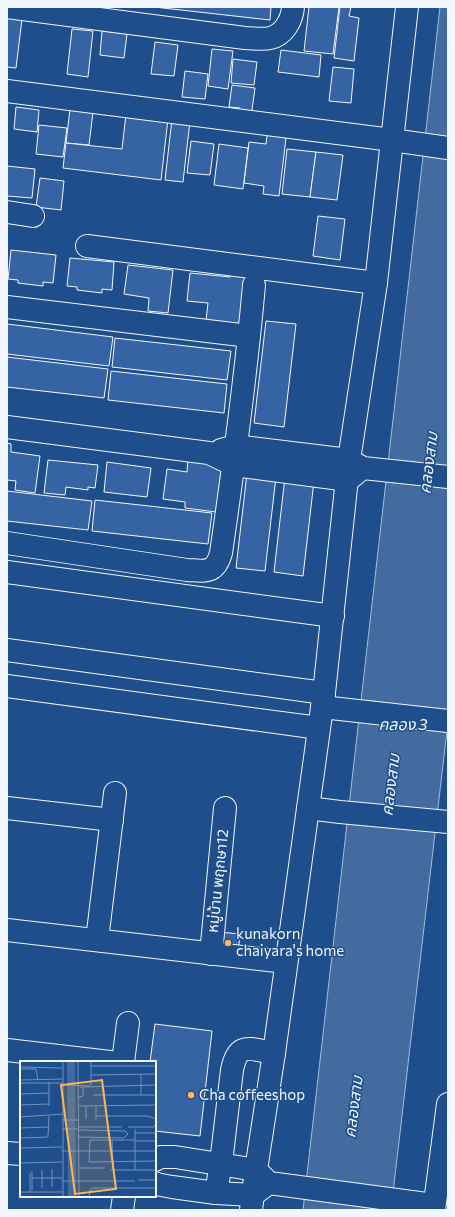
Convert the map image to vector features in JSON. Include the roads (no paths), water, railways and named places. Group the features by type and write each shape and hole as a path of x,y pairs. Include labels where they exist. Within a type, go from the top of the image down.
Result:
{"street":[{"path":"7,7 35,9 245,38 271,38 286,29 293,11 293,7"},
{"path":"261,1188 274,1053 286,962 322,710 333,616 357,470 376,283 402,141 407,7"},
{"path":"7,91 448,148"},
{"path":"7,212 33,216"},
{"path":"87,246 376,283"},
{"path":"7,543 187,570 209,571 218,563 221,552 250,336 254,285"},
{"path":"7,307 250,336"},
{"path":"7,427 357,470 448,477"},
{"path":"7,572 333,616"},
{"path":"7,650 322,710"},
{"path":"7,686 352,711 448,721"},
{"path":"97,940 115,793"},
{"path":"7,808 112,820"},
{"name":"หมู่บ้าน พฤกษา12","path":"210,954 225,808"},
{"path":"308,808 448,822"},
{"path":"7,930 286,962"},
{"path":"123,1061 128,1023"},
{"path":"216,1192 234,1058 238,1052 247,1049 274,1053"},
{"path":"7,1050 101,1061"},
{"path":"156,1184 216,1192 261,1188 396,1199 434,1207 448,1104"},
{"path":"7,1153 20,1154"},
{"path":"156,1160 161,1157 174,1157 221,1163 261,1188"},
{"path":"122,1210 124,1197"}],"water":[{"name":"คลอง 3","path":"440,7 448,7 448,722 391,1210 303,1210"}],"place":[{"name":"kunakorn chaiyara's home","path":"228,943"},
{"name":"Cha coffeeshop","path":"191,1095"}],"water label":[{"name":"คลองสาม","path":"428,463"},
{"name":"คลองสาม","path":"390,785"},
{"name":"คลองสาม","path":"353,1107"}]}
